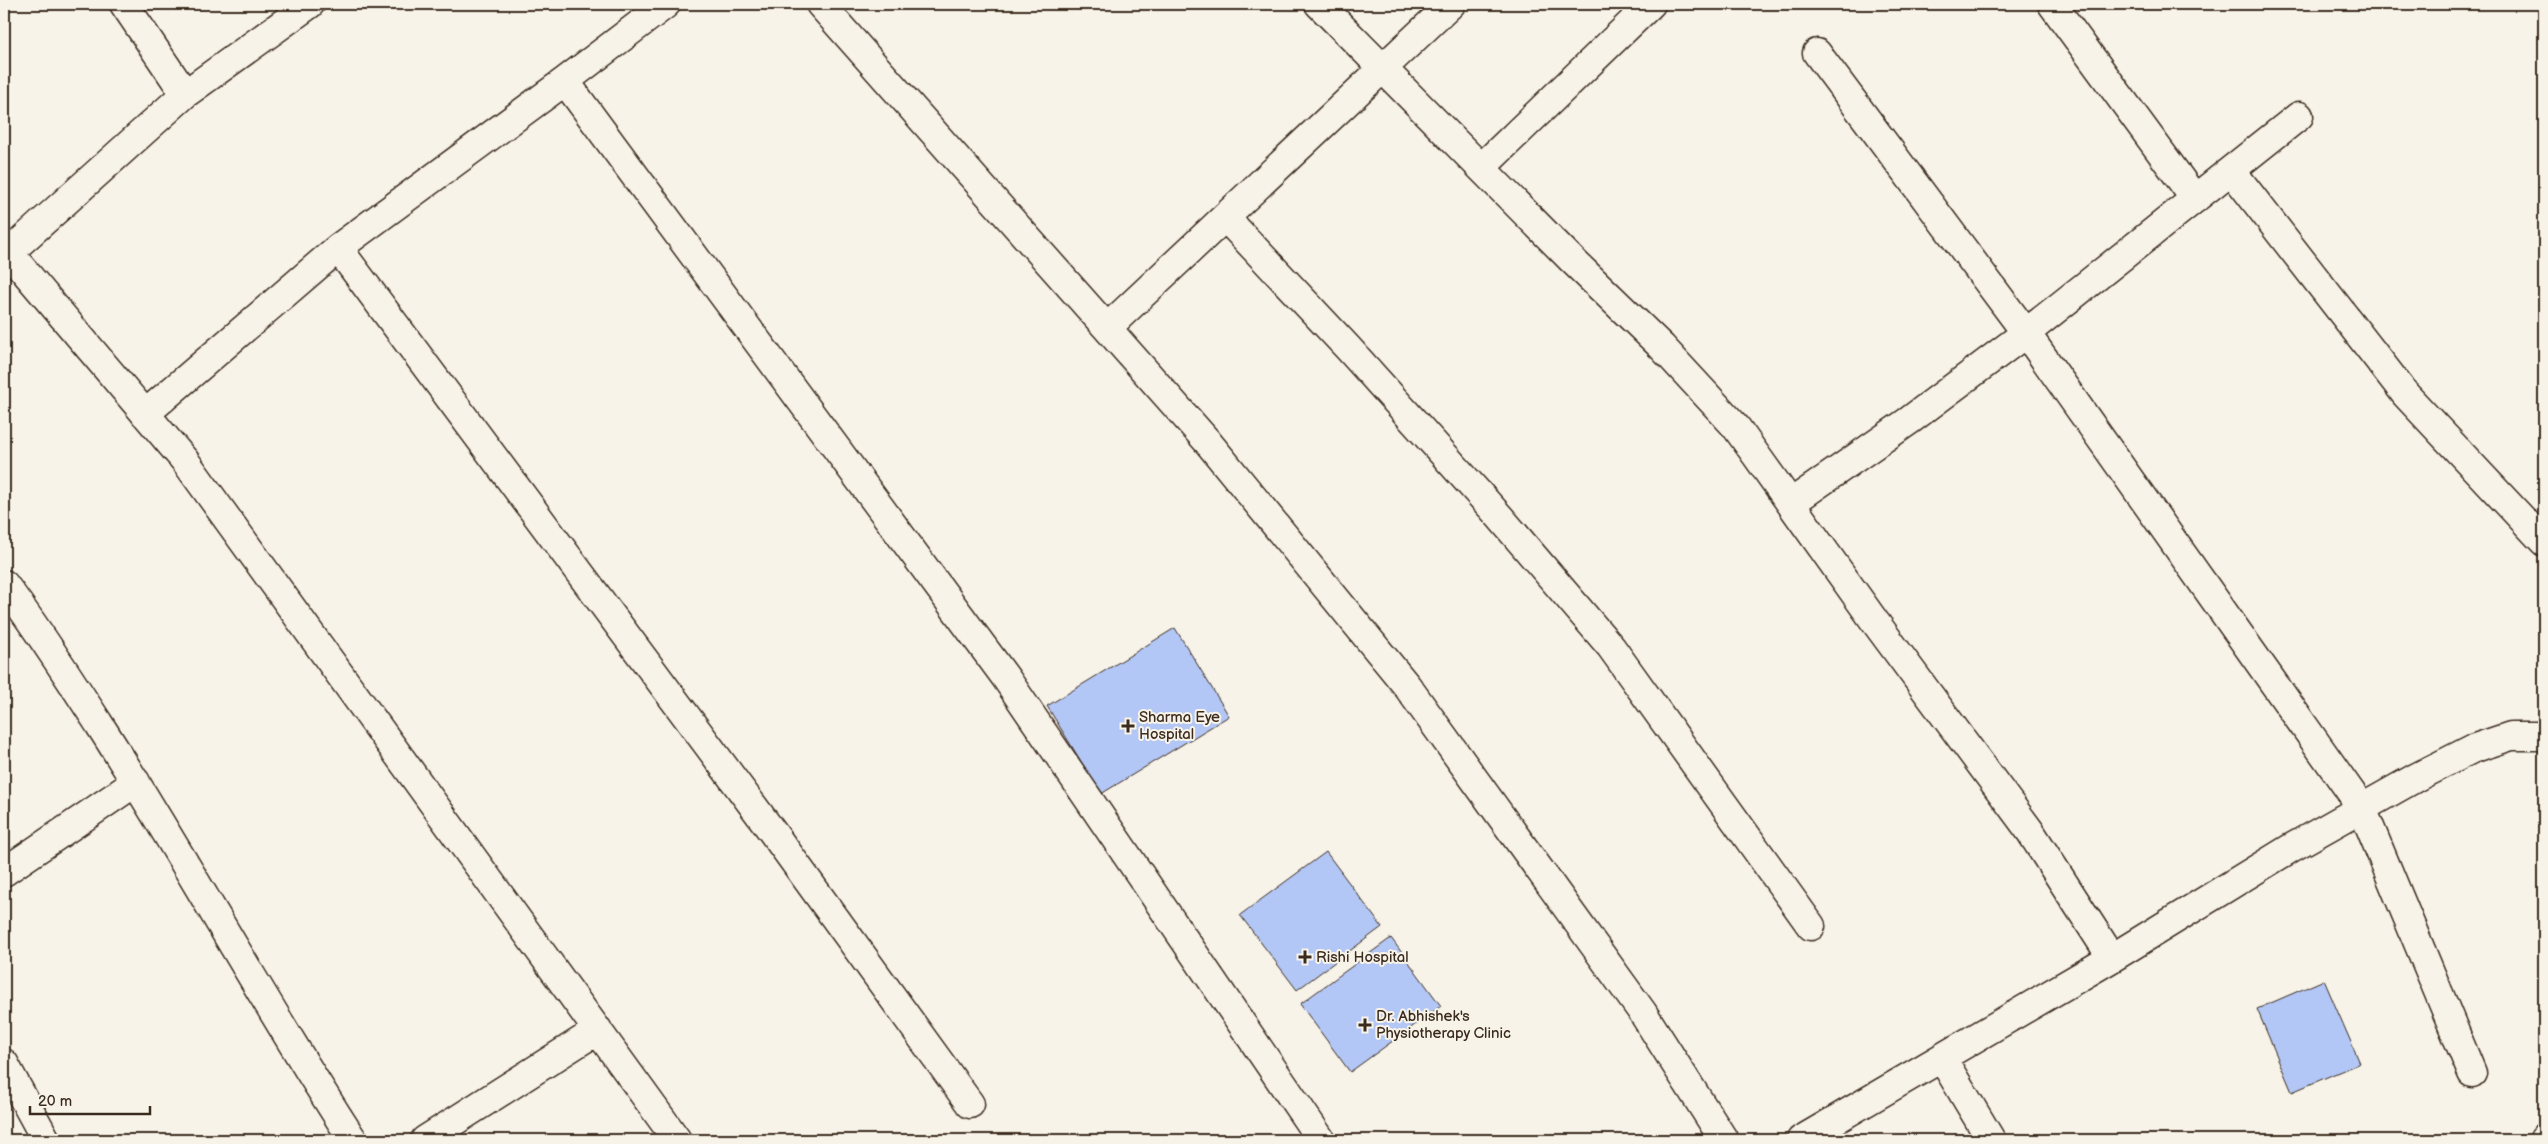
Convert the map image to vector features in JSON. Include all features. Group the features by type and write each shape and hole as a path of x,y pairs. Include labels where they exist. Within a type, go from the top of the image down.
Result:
{"street":[{"path":"124,4 185,94"},
{"path":"310,4 185,94 5,252 186,462 677,1140"},
{"path":"145,414 338,248 666,4"},
{"path":"820,4 1207,441 1407,686 1643,1013 1724,1140"},
{"path":"1319,4 1662,347 1730,419 1873,619 2030,831 2112,958"},
{"path":"1107,328 1451,4"},
{"path":"1481,168 1651,4"},
{"path":"2052,4 2195,199"},
{"path":"1817,53 2026,333 2362,808 2472,1073"},
{"path":"565,81 1006,678 1321,1140"},
{"path":"1791,503 1910,420 2026,333 2299,116"},
{"path":"2231,170 2406,395 2544,542"},
{"path":"1225,217 1480,494 1611,646 1811,926"},
{"path":"338,248 774,834 970,1104"},
{"path":"4,584 36,626 136,782 316,1085 353,1140"},
{"path":"1801,1140 2112,958 2291,848 2362,808 2472,749 2512,736 2544,736"},
{"path":"4,872 136,782"},
{"path":"425,1140 598,1030"},
{"path":"1942,1058 1991,1140"},
{"path":"4,1063 46,1140"}],"building":[{"path":"1175,628 1229,716 1101,794 1047,706"},
{"path":"1326,852 1382,927 1297,990 1240,915"},
{"path":"1391,938 1441,1006 1350,1072 1300,1004"},
{"path":"2324,980 2360,1063 2292,1092 2257,1009"}],"place":[{"name":"Sharma Eye Hospital","path":"1128,726"},
{"name":"Rishi Hospital","path":"1305,957"},
{"name":"Dr. Abhishek's Physiotherapy Clinic","path":"1365,1025"}]}
